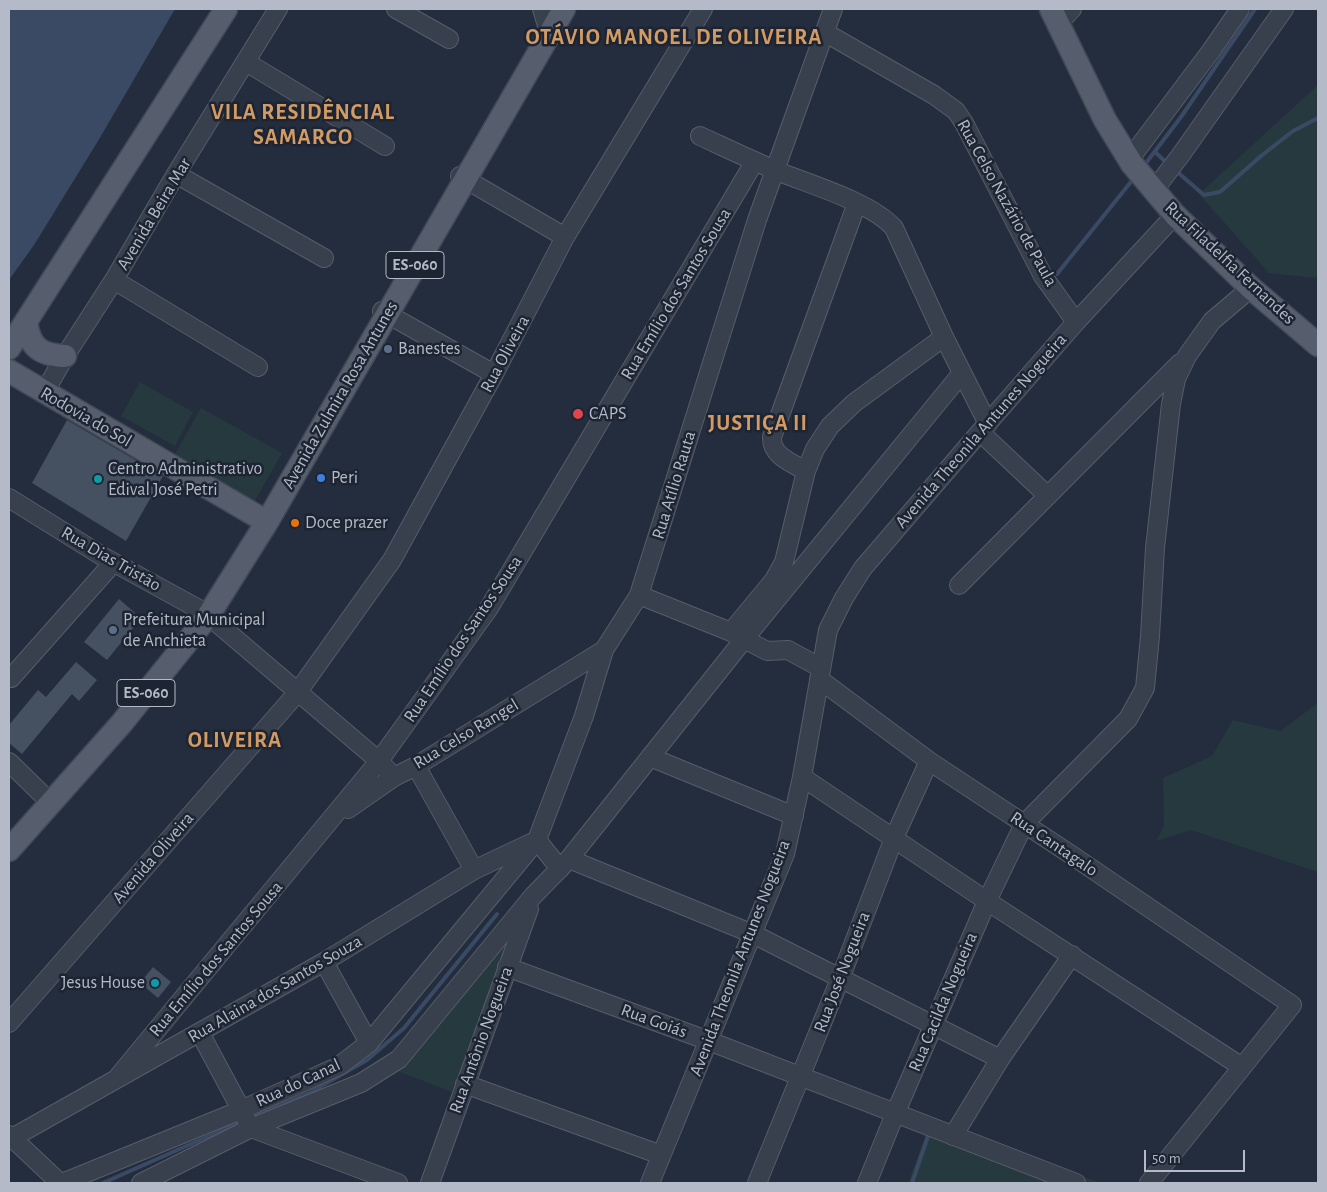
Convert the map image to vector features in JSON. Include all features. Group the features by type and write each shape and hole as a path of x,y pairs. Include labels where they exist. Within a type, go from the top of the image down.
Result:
{"main road":[{"path":"9,348 226,9"},
{"name":"Avenida Zulmira Rosa Antunes","path":"265,521 462,177 548,18 564,9"},
{"name":"Rua Filadelfia Fernandes","path":"1060,14 1104,120 1140,173 1175,215 1252,288 1318,345"},
{"path":"26,322 32,344 50,356 65,356"},
{"name":"Rodovia do Sol","path":"9,371 265,521"},
{"name":"ES-060","path":"9,850 206,614 265,521"},
{"name":"ES-060","path":"9,841 49,801"}],"street":[{"name":"Avenida Beira Mar","path":"44,393 278,9"},
{"path":"396,9 449,39"},
{"name":"Rua Oliveira","path":"297,693 392,560 494,374 565,237 703,9"},
{"name":"Rua Atílio Rauta","path":"537,840 584,716 604,650 640,596 757,220 826,33 833,9"},
{"path":"1140,173 1211,51 1240,9"},
{"path":"1140,173 1167,172 1284,9"},
{"name":"Rua Celso Nazário de Paula","path":"826,33 934,95 956,111 1043,276 1076,322"},
{"path":"246,62 385,146"},
{"path":"700,136 857,203 878,214 894,228 962,374 984,428 1048,496"},
{"name":"Rua Emílio dos Santos Sousa","path":"117,1078 330,823 379,761 489,608 755,161"},
{"path":"176,174 324,258"},
{"path":"462,177 565,237"},
{"path":"806,471 778,455 771,444 772,438 857,203"},
{"name":"Avenida Theonila Antunes Nogueira","path":"650,1183 784,854 802,777 828,630 844,598 862,568 1076,322 1175,215"},
{"path":"114,280 258,367"},
{"path":"960,585 1187,356 1212,321 1252,288"},
{"path":"385,312 494,374"},
{"path":"533,896 564,864 650,757 738,635 774,580 784,562 806,471 815,449 830,426 854,403 944,337"},
{"name":"Rua Cacilda Nogueira","path":"867,1183 987,900 1024,824 1128,719 1145,688 1155,548 1171,404 1176,379 1187,356"},
{"path":"738,635 962,374"},
{"name":"Rua Dias Tristão","path":"9,498 113,563 206,614 379,761 394,777"},
{"path":"9,678 113,563"},
{"path":"640,596 738,635 767,651 788,650 820,674"},
{"name":"Rua Celso Rangel","path":"330,823 394,777 416,766 604,650"},
{"name":"Rua Cantagalo","path":"820,674 929,761 1292,1005 1242,1067"},
{"name":"Avenida Oliveira","path":"9,1023 297,693"},
{"path":"650,757 730,788 794,816"},
{"name":"Rua José Nogueira","path":"757,1183 840,979 894,838 929,761"},
{"path":"9,762 49,801"},
{"path":"416,766 474,870"},
{"path":"802,777 1242,1067 1149,1183"},
{"path":"537,840 564,864 753,934 1000,1058"},
{"name":"Rua Alaina dos Santos Souza","path":"10,1136 200,1033 324,962 474,870 537,840"},
{"name":"Rua do Canal","path":"61,1183 241,1110 339,1066 369,1043 537,840"},
{"name":"Rua do Canal","path":"141,1183 251,1128 360,1083 399,1059 533,896"},
{"name":"Rua Antônio Nogueira","path":"430,1183 533,896"},
{"path":"952,1136 1000,1058 1072,955"},
{"path":"324,962 369,1043"},
{"name":"Rua Goiás","path":"507,967 709,1041 1076,1183"},
{"path":"200,1033 251,1128 398,1183"},
{"path":"465,1084 661,1155"},
{"path":"10,1136 61,1183"}],"green space":[{"path":"1318,85 1318,274 1316,278 1269,273 1199,194"},
{"path":"140,382 193,412 175,446 121,416"},
{"path":"201,408 282,453 253,504 172,459"},
{"path":"1318,703 1318,872 1191,830 1156,841 1164,826 1163,778 1212,756 1233,720 1280,731"},
{"path":"514,928 452,1092 395,1070"},
{"path":"931,1121 988,1140 1100,1183 908,1183"}],"water":[{"path":"9,9 175,9 98,141 34,245 9,280"}],"building":[{"name":"Centro Administrativo Edival José Petri","path":"67,420 163,476 126,541 32,483"},
{"name":"Prefeitura Municipal de Anchieta","path":"119,599 141,618 107,660 84,642"},
{"path":"76,662 97,680 79,701 72,694 22,754 9,743 9,725 38,690 46,697"},
{"name":"Jesus House","path":"153,967 171,982 158,998 140,983"}],"waterway":[{"path":"1143,167 1181,117 1255,9"},
{"path":"1175,170 1204,195 1220,192 1293,131 1318,118"},
{"path":"1155,152 1168,164"},
{"path":"1057,274 1134,178"},
{"path":"257,1115 311,1092 367,1060 404,1028 497,914"},
{"path":"103,1183 236,1124"},
{"path":"912,1183 928,1136"}],"place":[{"name":"Banestes","path":"388,349"},
{"name":"CAPS","path":"578,414"},
{"name":"Peri","path":"321,478"},
{"name":"Centro Administrativo Edival José Petri","path":"98,479"},
{"name":"Doce prazer","path":"295,523"},
{"name":"Prefeitura Municipal de Anchieta","path":"113,630"},
{"name":"Jesus House","path":"155,983"}],"district":[{"name":"OTÁVIO MANOEL DE OLIVEIRA","path":"674,37"},
{"name":"VILA RESIDÊNCIAL SAMARCO","path":"303,124"},
{"name":"JUSTIÇA II","path":"758,423"},
{"name":"OLIVEIRA","path":"235,740"}]}
